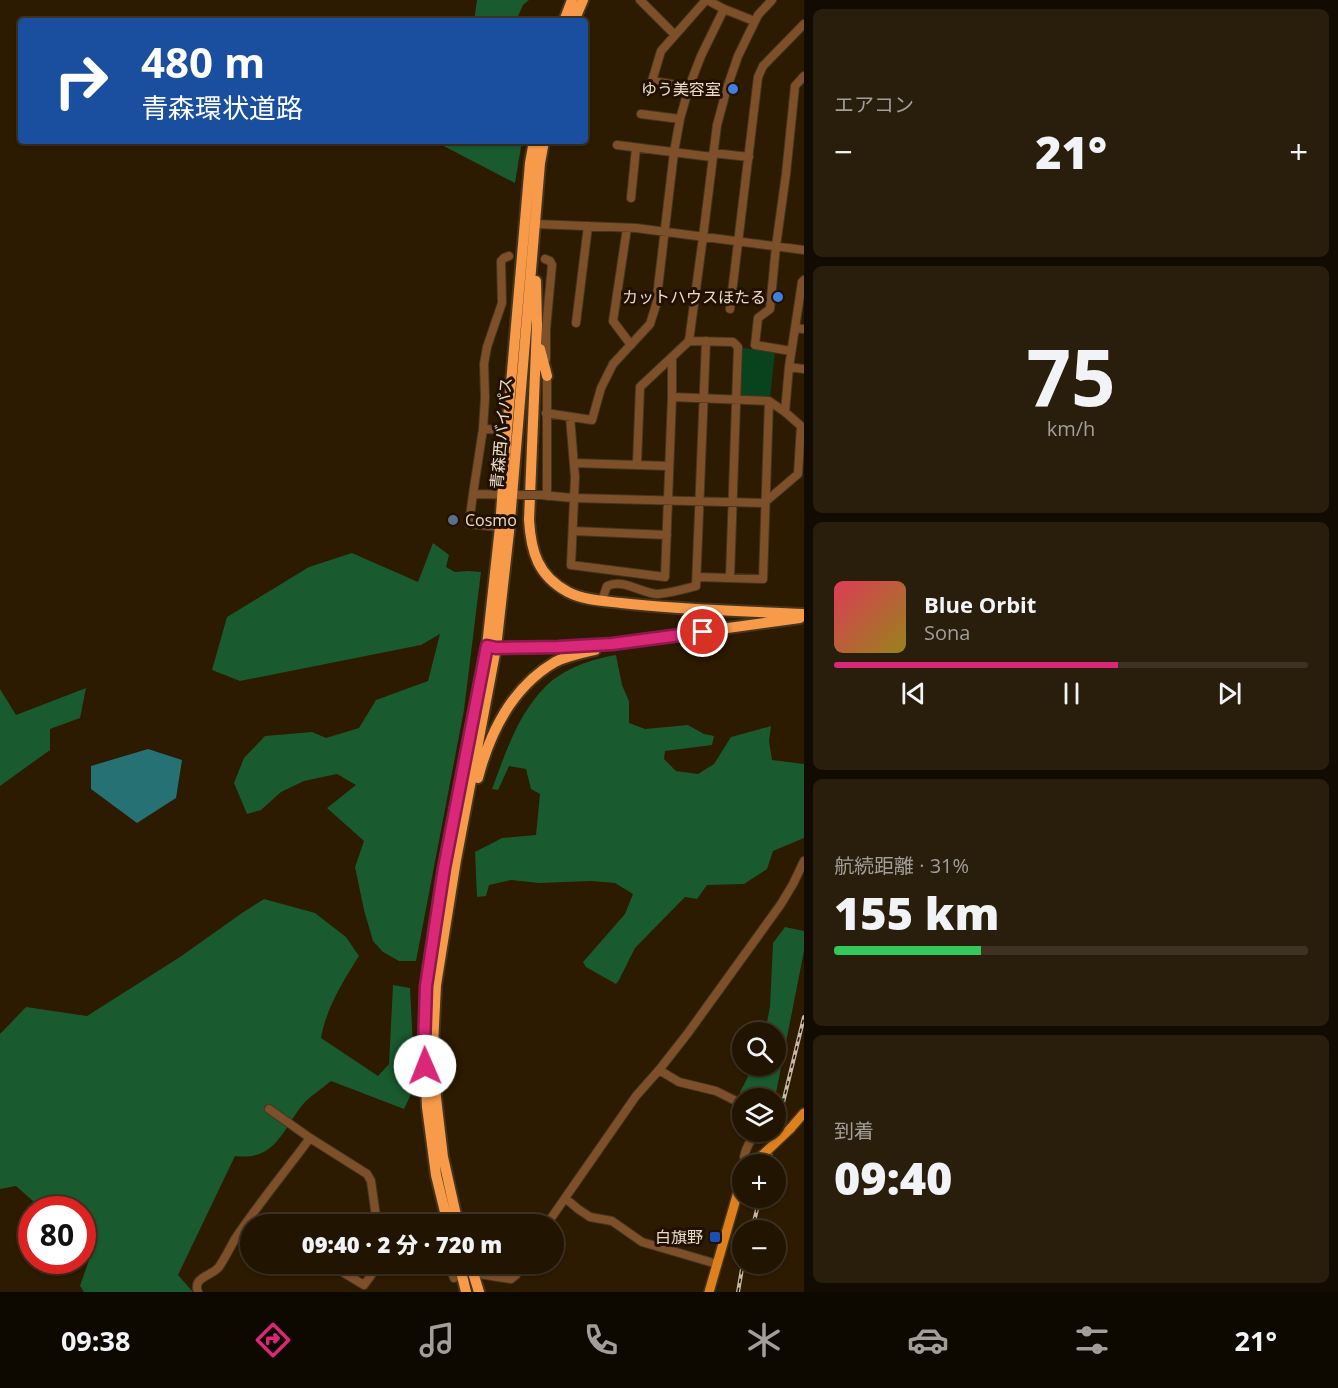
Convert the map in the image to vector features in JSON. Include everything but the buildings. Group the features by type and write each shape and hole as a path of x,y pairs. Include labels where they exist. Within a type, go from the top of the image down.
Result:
{"highway":[{"path":"565,18 572,0"},
{"path":"575,18 583,0"},
{"name":"青森西バイパス","path":"446,1214 436,1175 427,1107 424,1046 426,986 444,868 491,647 500,527 512,495 507,430 533,144"},
{"name":"青森西バイパス","path":"456,1214 443,1157 436,1098 433,1045 436,985 508,532 543,144"},
{"path":"535,224 537,325 529,520 530,536 537,562 555,583 577,596 656,607 804,616"},
{"path":"537,325 547,376"},
{"path":"491,647 612,644 804,616"},
{"path":"456,860 482,764 507,707 528,682 557,661 612,644"},
{"path":"459,1274 466,1292"},
{"path":"473,1274 479,1292"}],"main road":[{"path":"764,1154 804,1113"},
{"path":"709,1292 733,1208"}],"street":[{"path":"640,0 675,35"},
{"path":"689,87 652,81 662,51 707,0 754,21"},
{"path":"637,464 640,387 689,341 717,125 738,56 754,21 772,0"},
{"path":"546,413 592,420 601,388 613,364 650,324 656,305 680,119 701,56 724,9"},
{"path":"730,309 758,77 763,66 804,24"},
{"path":"791,351 755,345 758,318 770,309 795,86 804,76"},
{"path":"641,114 680,119"},
{"path":"617,145 674,152 749,157"},
{"path":"631,198 636,148"},
{"path":"535,224 627,228 804,250"},
{"path":"576,323 588,226"},
{"path":"627,228 613,321 632,345"},
{"path":"500,527 469,524 483,429 485,356 502,303 501,261 509,256"},
{"path":"544,496 546,329 552,265 545,259"},
{"path":"785,412 791,351 804,280"},
{"path":"795,328 804,329"},
{"path":"689,341 733,342 738,347 730,577"},
{"path":"602,600 607,586 612,583 657,594 696,586 706,341"},
{"path":"570,417 574,463 571,565 665,577 672,357"},
{"path":"789,367 804,369"},
{"path":"473,494 764,503 798,474 801,426 769,401 672,397"},
{"path":"697,577 763,579 769,401"},
{"path":"483,429 507,430"},
{"path":"574,463 668,466"},
{"path":"573,531 667,535"},
{"path":"554,1214 636,1096 704,1012 781,904 804,861"},
{"path":"659,1070 679,1082 716,1091 732,1099"},
{"path":"269,1109 367,1174 371,1181 375,1214"},
{"path":"198,1292 197,1283 218,1269 236,1239 310,1138"},
{"path":"565,1198 590,1217 612,1221 642,1242 717,1264"},
{"path":"346,1274 364,1285 372,1274"},
{"path":"493,1274 511,1279 516,1274"}],"green space":[{"path":"477,0 529,0 523,5 517,18 474,18"},
{"path":"440,144 522,144 515,183"},
{"path":"741,348 775,351 770,398 742,397 739,394"},
{"path":"433,543 449,555 446,567 455,572 481,572 464,710 416,961 399,961 383,952 373,941 355,867 364,841 327,808 356,785 337,774 304,781 281,792 261,810 247,814 234,783 244,758 265,736 312,732 326,738 359,728 376,700 428,681 440,634 421,645 240,681 212,670 227,617 309,567 352,553 418,582"},
{"path":"616,655 622,685 629,701 629,723 645,729 688,725 704,734 714,736 712,745 665,751 664,759 676,771 698,774 714,764 731,737 771,726 769,741 772,760 804,764 804,838 773,851 767,869 744,884 707,885 697,899 685,897 635,948 616,984 586,967 583,962 625,914 633,894 615,883 591,881 539,883 511,880 489,885 486,896 477,897 475,852 502,838 536,835 540,794 531,789 526,769 509,766 498,790 492,789 513,735 527,709 545,687 560,675 587,662"},
{"path":"86,688 80,718 50,729 50,750 0,786 0,689 16,715"},
{"path":"264,899 315,913 346,937 359,956 331,1006 321,1038 378,1076 389,1064 393,985 410,988 415,1086 404,1109 331,1081 305,1102 278,1141 270,1148 249,1156 235,1156 178,1275 193,1292 84,1292 80,1286 84,1274 96,1274 96,1196 27,1196 16,1186 0,1189 0,1034 26,1007 87,1016 180,957"},
{"path":"785,927 804,931 804,951 786,1042 786,1022 767,1022 770,1007 773,943"},
{"path":"748,1076 779,1076 777,1088 742,1088"}],"water":[{"path":"148,749 182,760 176,798 137,823 91,789 91,766"}],"railway":[{"path":"770,1154 804,1017"},
{"path":"754,1220 757,1208"},
{"path":"738,1292 741,1274"}],"place":[{"name":"ゆう美容室","path":"733,89"},
{"name":"カットハウスほたる","path":"778,297"},
{"name":"Cosmo","path":"453,520"},
{"name":"白旗野","path":"715,1237"}],"route":[{"path":"425,1066 426,986 444,868 487,646 496,648 612,644 703,632"}]}
